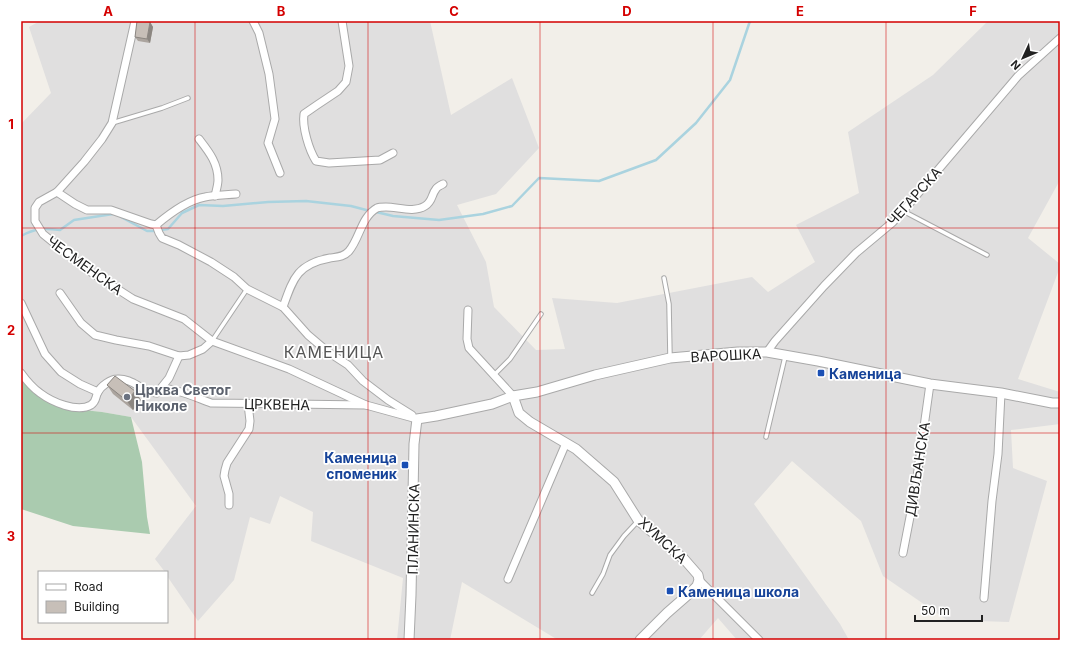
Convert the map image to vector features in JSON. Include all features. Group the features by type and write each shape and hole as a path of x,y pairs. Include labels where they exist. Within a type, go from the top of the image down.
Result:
{"street":[{"path":"135,21 112,123 102,139 84,162 57,192 75,204 88,210 111,210 156,225"},
{"path":"253,21 259,33 269,74 275,119 268,143 280,173"},
{"path":"342,21 349,66 346,82 338,91 304,114 303,122 312,155 316,161 329,163 380,160 393,153"},
{"name":"ЧЕГАРСКА","path":"767,352 824,286 856,253 904,211 1018,76 1060,38"},
{"path":"199,139 212,156 216,168 218,180 215,196"},
{"path":"283,307 292,282 303,268 318,260 343,256 348,252 355,241 369,215 378,208 393,207 416,209 425,206 431,201 436,188 443,184"},
{"name":"ЧЕСМЕНСКА","path":"57,192 39,202 35,208 36,221 43,234 86,269 133,299 184,319 212,341 289,369 366,405"},
{"path":"156,225 186,204 203,197 236,194"},
{"path":"156,225 162,238 211,262 234,277 247,290 283,307 308,335 328,352 348,365 363,381 388,400 417,419"},
{"path":"60,293 81,323 95,335 149,346 179,356 189,355 203,349 212,341"},
{"path":"21,303 45,354 61,372 80,384 98,392"},
{"path":"468,310 467,339 469,348 512,396"},
{"name":"ВАРОШКА","path":"512,396 537,392 670,358 738,352 767,352 930,384 1002,393 1052,403 1060,403"},
{"path":"157,393 169,378 179,356"},
{"name":"ЦРКВЕНА","path":"21,373 24,378 40,393 59,404 77,408 92,404 95,401 98,392 106,383 116,378 126,380 152,393 169,389 189,394 211,404 366,405 417,419 492,404 512,396"},
{"name":"ДИВЉАНСКА","path":"903,553 915,491 930,384"},
{"path":"984,598 992,501 998,454 1002,393"},
{"name":"ХУМСКА","path":"512,396 520,413 530,422 576,449 614,482 638,520 693,568 698,575 699,580 759,640"},
{"path":"229,505 229,494 224,476 225,470 227,463 249,429 250,421 248,404"},
{"name":"ПЛАНИНСКА","path":"409,640 414,444 417,419"},
{"path":"508,579 566,443"},
{"path":"640,640 667,613 692,592 697,586 699,580"}],"lane":[{"path":"112,123 162,108 188,98"},
{"path":"904,211 987,255"},
{"path":"664,278 669,304 670,358"},
{"path":"212,341 247,290"},
{"path":"493,376 510,359 541,314"},
{"path":"766,436 786,356"},
{"path":"592,593 603,574 610,555 638,520"}],"shaded area":[{"path":"40,21 430,21 451,115 512,78 539,148 496,194 457,205 486,262 494,307 536,350 565,349 552,298 617,303 752,277 768,292 815,262 796,225 859,193 848,132 933,75 988,21 1060,21 1060,180 1028,238 1060,264 1060,267 1018,379 1060,392 1060,424 1011,430 1013,468 1047,481 1009,622 947,620 883,576 861,521 792,461 754,504 840,624 849,640 737,640 718,618 699,640 558,640 462,582 450,640 397,640 403,578 311,541 313,512 280,496 270,524 250,517 234,580 198,621 168,577 168,571 164,571 155,559 196,506 131,417 74,409 44,400 21,375 21,124 51,93 29,27"}],"green space":[{"path":"21,375 44,400 74,409 131,417 142,462 150,534 73,526 21,509"}],"building":[{"path":"137,21 150,22 147,39 135,37"},
{"path":"115,376 135,391 127,401 107,385"}],"waterway":[{"path":"376,212 393,216 439,220 483,214 512,206 539,178 599,181 656,160 696,123 730,80 750,21"},
{"path":"161,230 168,229 182,213 199,205 223,206 268,202 306,201 351,206 370,211"},
{"path":"21,236 31,231 40,229 60,230 74,220 113,214"},
{"path":"121,217 147,231 155,231"}],"place":[{"name":"Каменица","path":"821,373"},
{"name":"Црква Светог Николе","path":"127,397"},
{"name":"Каменица споменик","path":"405,465"},
{"name":"Каменица школа","path":"670,591"}],"district":[{"name":"КАМЕНИЦА","path":"334,352"}]}
